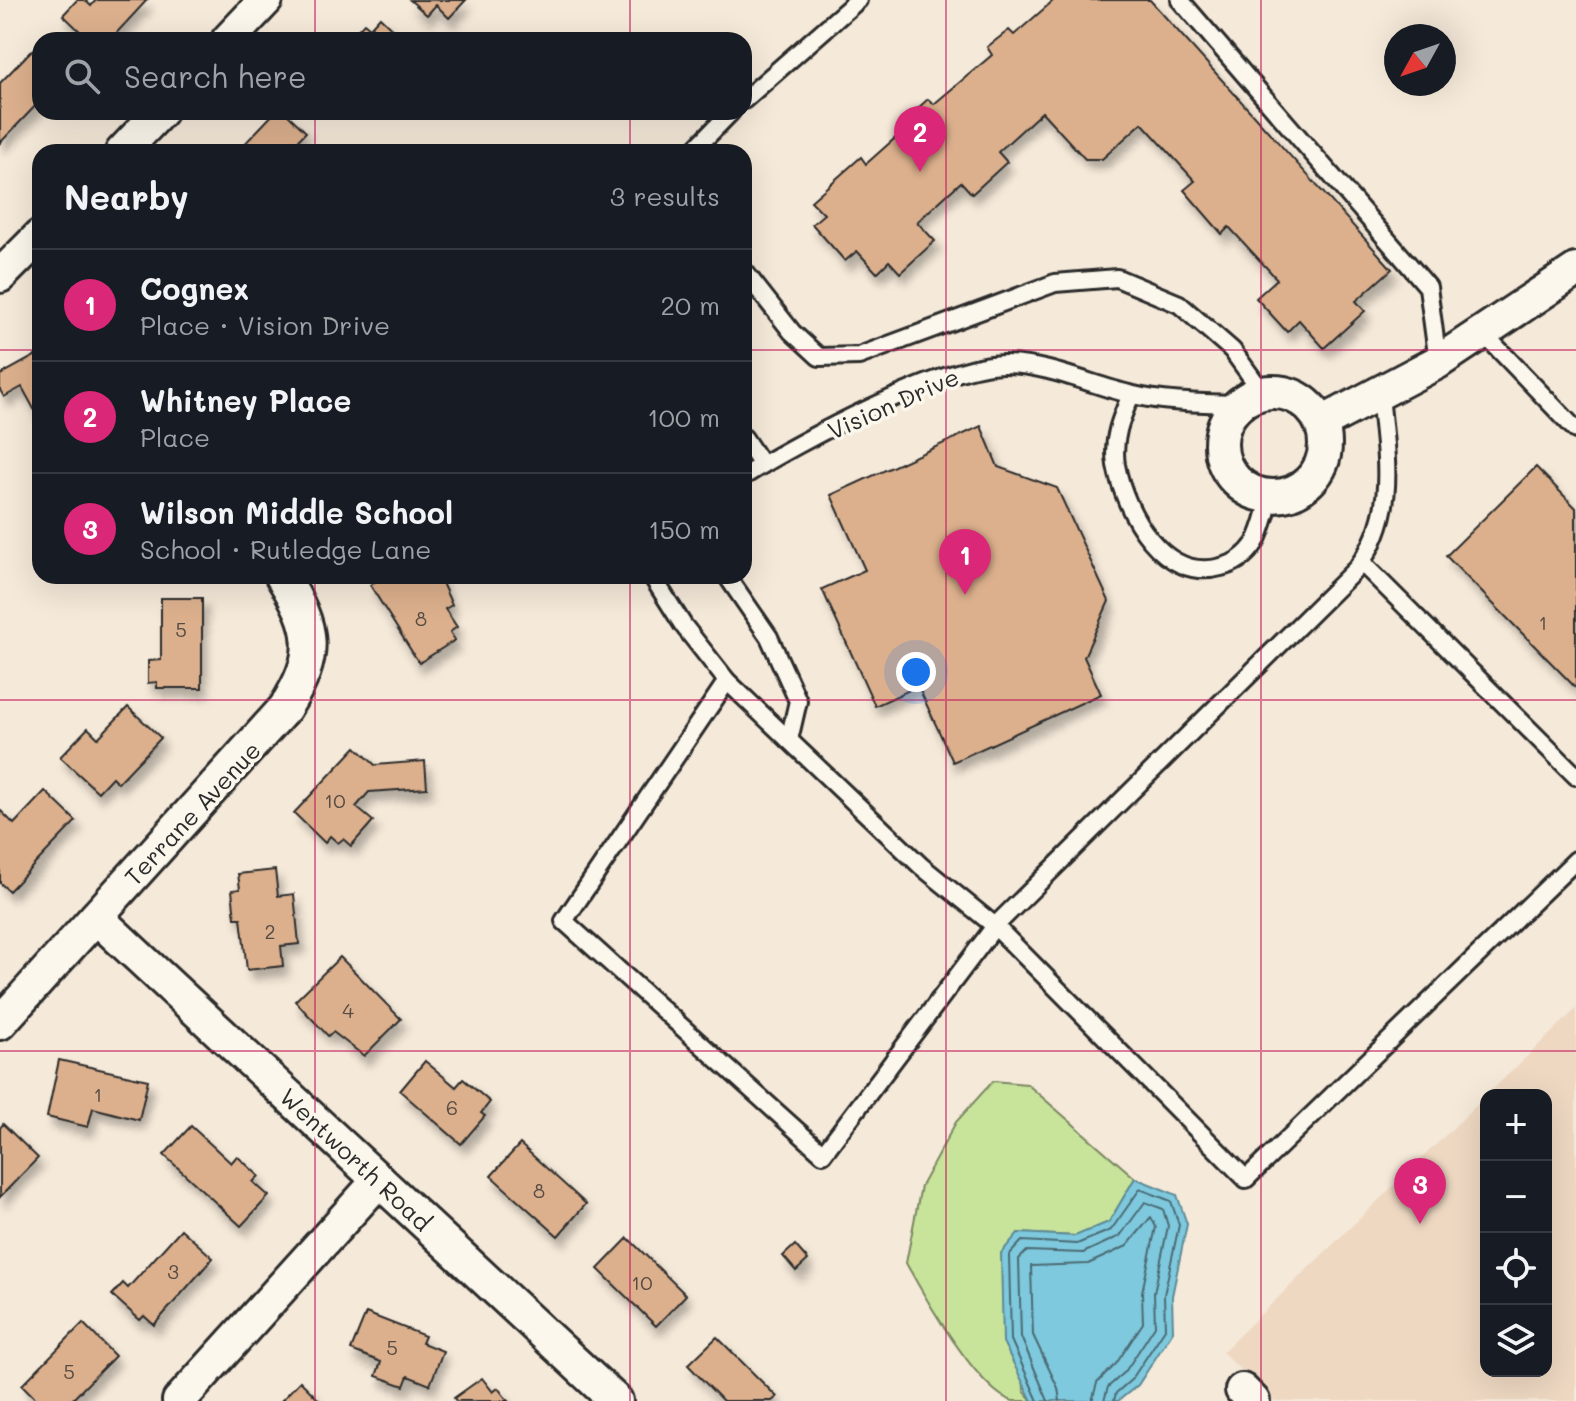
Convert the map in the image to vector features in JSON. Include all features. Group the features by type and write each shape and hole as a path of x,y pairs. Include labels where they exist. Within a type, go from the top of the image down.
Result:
{"street":[{"path":"236,32 266,0"},
{"path":"130,144 152,120"},
{"path":"0,276 32,244"},
{"path":"1250,398 1227,418 1221,435 1221,452 1227,469 1238,483 1253,492 1271,497 1289,494 1317,474 1324,458 1322,423 1438,362 1576,270"},
{"name":"Vision Drive","path":"1250,398 1285,392 1300,398 1322,423"},
{"name":"Terrane Avenue","path":"0,1023 265,733 299,686 311,643 306,620 286,584"},
{"name":"Wentworth Road","path":"96,917 616,1401"},
{"path":"179,1401 379,1180"}],"lane":[{"path":"752,93 858,0"},
{"path":"1180,0 1428,287 1438,362"},
{"path":"700,144 723,120"},
{"path":"752,281 792,332 819,357 859,356 1055,283 1117,278 1179,304 1232,350 1250,398"},
{"path":"1484,334 1576,430"},
{"name":"Vision Drive","path":"752,471 947,375 979,366 1006,364 1034,369 1131,395 1167,401 1250,398"},
{"path":"1131,395 1116,431 1116,463 1126,500 1145,535 1170,560 1206,572 1234,564 1255,542 1271,497"},
{"path":"727,681 564,921 823,1154 995,926 1361,562 1382,526 1387,474 1380,395"},
{"path":"752,450 762,465"},
{"path":"1361,562 1576,776"},
{"path":"657,584 690,634 727,681 921,866 995,926 1246,1179 1576,860"},
{"path":"733,584 769,637 798,701 789,740"}],"shaded area":[{"path":"1576,1009 1576,1401 1274,1401 1222,1352 1480,1102 1480,1377 1552,1377 1552,1089 1493,1089"}],"green space":[{"path":"993,1081 1027,1084 1135,1178 1109,1222 1076,1236 1018,1233 1024,1391 1032,1401 1013,1401 999,1394 984,1380 953,1341 906,1263 921,1186 956,1122"}],"water":[{"path":"1135,1178 1177,1195 1187,1224 1172,1296 1173,1331 1138,1385 1118,1401 1032,1401 1003,1342 1001,1253 1018,1233 1075,1236 1109,1222"}],"building":[{"path":"77,0 85,0 91,6 96,0 147,0 117,32 81,32 63,15"},
{"path":"410,0 466,0 449,18 436,5 427,15"},
{"path":"1054,0 1150,0 1392,269 1356,301 1365,311 1324,348 1299,320 1287,332 1256,298 1277,279 1229,227 1222,234 1184,190 1195,181 1142,123 1102,159 1085,159 1042,112 998,152 1007,162 972,194 961,182 917,222 935,241 900,273 889,261 877,273 857,251 845,261 812,224 824,214 811,201 861,157 866,164 911,124 906,119 928,99 934,104 992,55 987,47 1009,30 1014,35"},
{"path":"380,17 396,32 356,32 364,23 370,28"},
{"path":"32,50 32,109 0,143 0,83"},
{"path":"267,120 293,120 306,132 295,144 245,144"},
{"path":"32,357 32,405 22,387 4,397 0,390 0,375"},
{"path":"981,426 998,467 1057,488 1109,601 1084,657 1101,694 953,762 918,686 875,706 822,589 865,570 831,495"},
{"path":"1536,467 1576,508 1576,688 1446,556"},
{"path":"443,584 452,605 445,609 457,627 450,632 455,640 419,663 370,585"},
{"path":"161,598 202,598 202,688 157,688 157,682 148,683 148,661 161,660"},
{"path":"128,707 161,738 118,783 112,777 98,792 60,757 88,728 98,738"},
{"path":"356,747 375,765 425,761 427,788 369,792 356,807 373,821 351,846 343,839 338,843 330,836 325,843 294,813"},
{"path":"45,791 76,821 9,891 0,883 0,810 14,824"},
{"path":"275,870 278,896 294,894 299,944 281,946 283,966 247,970 241,918 235,918 232,890 240,889 238,874"},
{"path":"340,957 401,1019 364,1056 333,1032 328,1036 295,1001"},
{"path":"59,1060 148,1080 139,1120 93,1108 88,1127 47,1117"},
{"path":"425,1061 456,1087 463,1079 490,1102 481,1113 485,1116 461,1144 400,1091"},
{"path":"3,1124 38,1158 0,1197 0,1128"},
{"path":"191,1126 231,1163 237,1156 259,1176 253,1182 269,1196 241,1226 164,1155"},
{"path":"520,1144 586,1204 558,1236 491,1176"},
{"path":"181,1229 213,1258 154,1325 144,1316 140,1320 112,1295 123,1283 128,1288"},
{"path":"628,1238 686,1295 656,1326 598,1269"},
{"path":"795,1245 808,1260 796,1271 783,1256"},
{"path":"366,1313 425,1336 422,1343 443,1351 430,1385 408,1376 404,1386 376,1376 381,1362 351,1350"},
{"path":"83,1323 115,1356 71,1401 38,1401 22,1385"},
{"path":"717,1337 777,1397 772,1401 723,1401 688,1365"},
{"path":"482,1378 493,1392 498,1388 508,1401 456,1401 454,1398"},
{"path":"300,1381 320,1401 281,1401"}],"place":[{"name":"Whitney Place","path":"920,172"},
{"name":"Cognex","path":"965,595"},
{"name":"Wilson Middle School","path":"1420,1224"}]}
